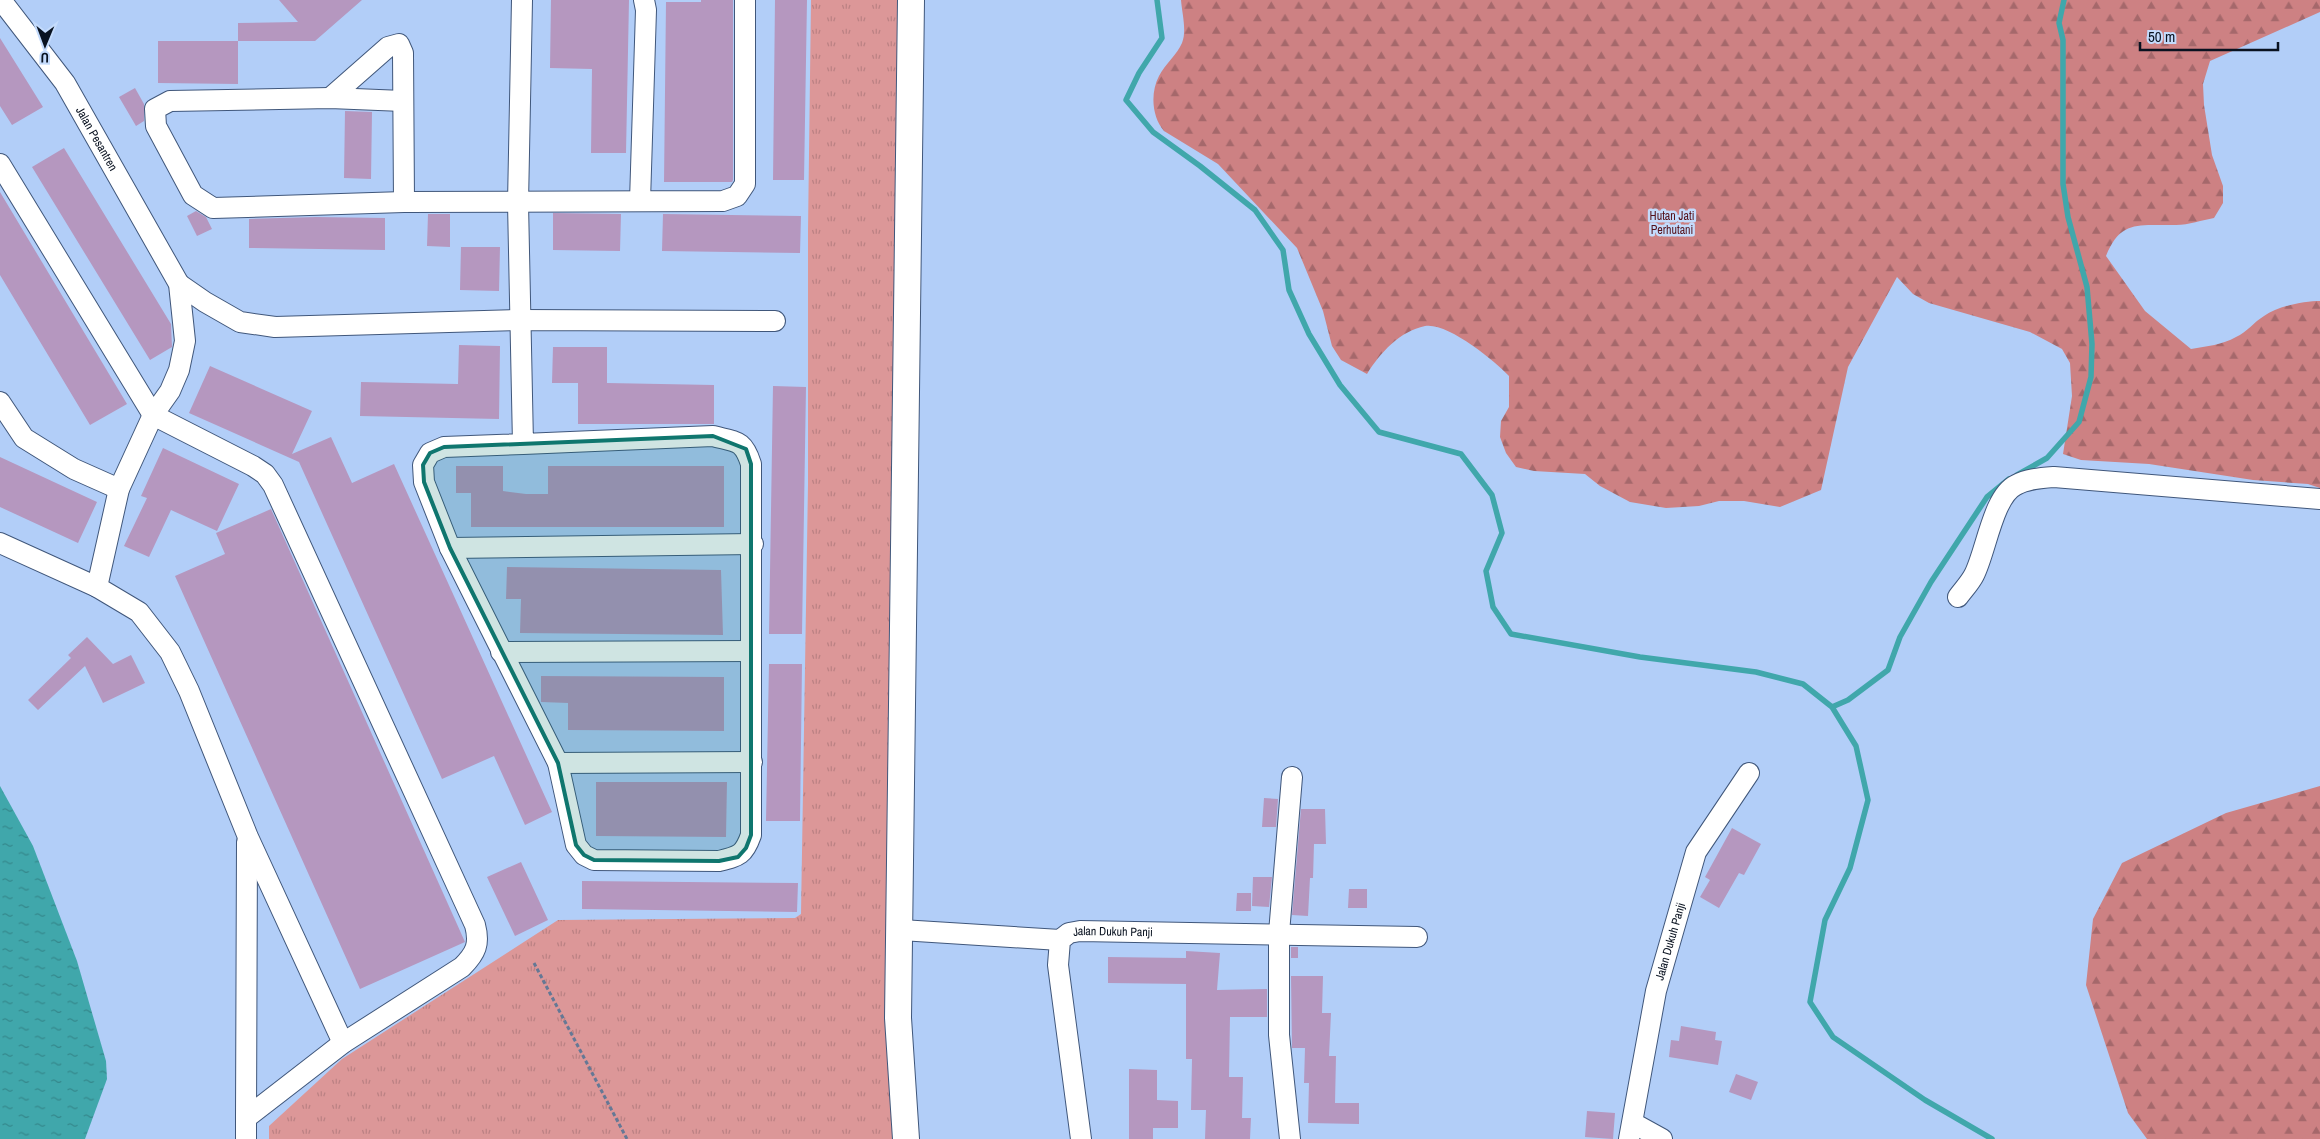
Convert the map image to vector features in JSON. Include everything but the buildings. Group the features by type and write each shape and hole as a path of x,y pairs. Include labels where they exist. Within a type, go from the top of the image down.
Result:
{"main road":[{"path":"906,1139 898,1018 901,930 911,0"}],"street":[{"name":"Jalan Pesantren","path":"1,0 65,83 180,284"},
{"path":"522,0 518,202 523,444"},
{"path":"640,201 646,10 644,0"},
{"path":"403,102 330,98 170,101 155,109 156,126 193,195 213,208 404,202 723,201 737,196 745,184 746,0"},
{"path":"330,98 388,46 400,44 403,53 404,202"},
{"path":"0,164 153,415 253,466 265,474 273,485 474,925 478,946 473,956 462,967 344,1043 246,1118"},
{"path":"180,284 205,302 240,322 275,327 520,320 775,321"},
{"path":"97,586 119,489 153,415 170,391 180,370 185,341 180,284"},
{"path":"0,402 24,438 74,469 119,489"},
{"path":"713,436 737,442 746,449 751,464 753,544 751,835 746,848 738,857 719,860 594,860 584,855 576,845 558,763 450,548 424,482 423,465 430,453 444,447 523,444 713,436"},
{"path":"1958,596 1974,576 1999,506 2007,492 2015,485 2031,479 2054,477 2320,499"},
{"path":"0,543 97,586 138,612 170,652 189,691 248,837 344,1043"},
{"path":"450,548 753,544"},
{"path":"501,652 751,651"},
{"path":"558,763 752,762"},
{"name":"Jalan Dukuh Panji","path":"1662,1139 1631,1131 1656,991 1696,852 1749,773"},
{"path":"1290,1139 1279,1035 1278,933 1292,777"},
{"path":"246,1139 248,837"},
{"path":"901,930 1060,940"},
{"name":"Jalan Dukuh Panji","path":"1081,1139 1058,966 1060,940 1069,934 1080,931 1417,936"}],"path":[{"path":"534,963 627,1139"}],"highlighted area":[{"path":"713,436 746,449 751,464 751,835 746,848 738,857 719,861 594,860 584,855 576,845 558,763 450,548 424,482 423,465 430,453 444,447"}],"green space":[{"path":"811,0 900,0 895,1139 269,1139 269,1126 342,1059 558,920 795,918 801,914 808,484 808,230"},
{"name":"Hutan Jati Perhutani","path":"1181,0 2320,0 2320,12 2210,61 2203,84 2204,105 2212,155 2223,186 2223,203 2214,218 2181,225 2142,225 2133,227 2118,235 2106,256 2145,311 2191,349 2231,340 2276,309 2299,303 2320,301 2320,488 2308,484 2253,480 2149,464 2081,460 2063,454 2072,396 2070,363 2062,349 2030,332 1929,303 1913,294 1897,277 1848,367 1821,490 1780,507 1744,501 1719,501 1699,506 1666,508 1630,502 1600,486 1585,474 1534,471 1516,467 1506,453 1500,437 1501,421 1509,407 1509,376 1502,369 1470,344 1434,326 1416,329 1399,338 1384,351 1367,374 1341,360 1332,346 1323,311 1297,248 1218,164 1164,131 1157,119 1153,97 1159,76 1182,43 1184,28"},
{"path":"2320,786 2320,1139 2147,1139 2128,1113 2086,985 2093,919 2122,863 2226,813"}],"water":[{"path":"0,786 33,846 77,961 106,1061 107,1079 85,1139 0,1139"}],"waterway":[{"path":"1157,0 1162,38 1139,73 1126,100 1153,132 1200,166 1255,210 1283,250 1289,290 1309,334 1340,385 1379,432 1461,454 1492,495 1502,533 1486,571 1493,607 1511,634 1640,657 1756,672 1803,684 1832,707 1856,746 1868,800 1850,868 1825,920 1810,1002 1833,1037 1925,1100 1992,1139"},
{"path":"2017,475 2047,458 2079,422 2091,377 2092,344 2087,287 2068,217 2063,184 2063,40 2059,23 2064,0"},
{"path":"1832,707 1848,700 1888,670 1900,637 1931,582 1987,497 2009,479"}]}
